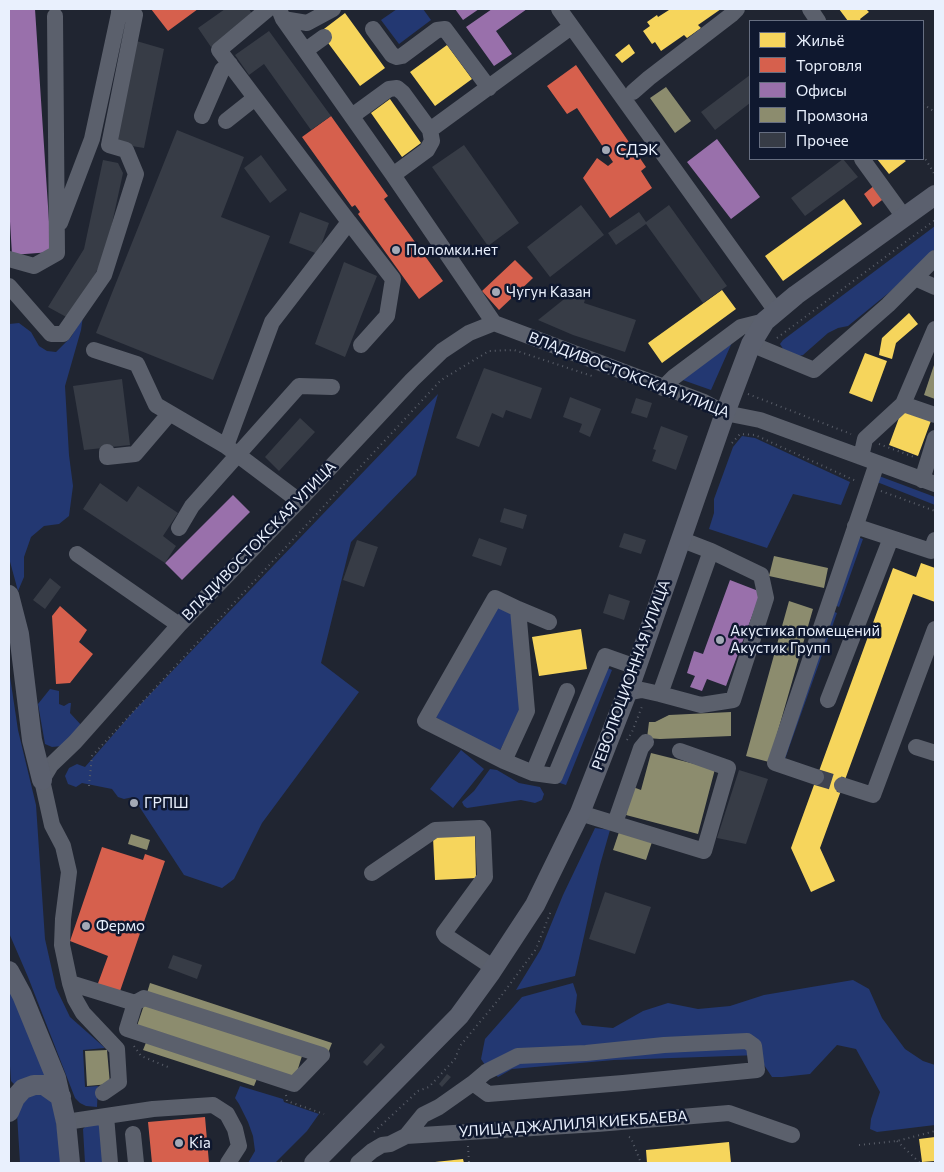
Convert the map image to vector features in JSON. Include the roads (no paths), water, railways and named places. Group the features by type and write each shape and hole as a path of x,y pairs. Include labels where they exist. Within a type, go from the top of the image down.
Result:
{"main road":[{"name":"РЕВОЛЮЦИОННАЯ УЛИЦА","path":"314,1163 459,1016 494,968 535,905 580,813 636,667 725,413 770,316 935,195"},
{"path":"9,595 19,634 32,740 42,780"},
{"path":"9,971 25,1003 56,1078 66,1122 70,1163"},
{"path":"9,1112 15,1098 23,1089 34,1085 44,1085 61,1097"}],"street":[{"path":"268,9 219,50 393,279 387,316 361,345"},
{"path":"281,14 307,23 333,9"},
{"path":"558,9 770,316 741,328 674,377 663,388"},
{"path":"633,92 731,15 736,9"},
{"path":"810,9 817,20"},
{"path":"9,286 51,334 63,334 104,275 136,174 126,150 109,145 135,15 120,10 92,139 57,232"},
{"path":"281,14 394,175 494,323"},
{"path":"9,259 34,266 57,253 55,16"},
{"path":"430,130 571,27"},
{"path":"373,29 392,55 397,57 402,56 438,30 445,30 489,88"},
{"path":"306,50 324,37"},
{"path":"202,116 222,70 230,64"},
{"path":"352,116 389,89 397,88 403,93 430,130 432,140 427,150 394,175"},
{"path":"226,121 255,98"},
{"path":"863,160 904,217"},
{"path":"232,451 272,322 349,222"},
{"path":"757,347 814,370 888,304 935,258"},
{"path":"915,278 935,288"},
{"name":"ВЛАДИВОСТОКСКАЯ УЛИЦА","path":"42,780 50,765 63,754 179,624 299,501 412,380 442,351 469,332 494,323 704,402 725,413 760,420 928,482"},
{"path":"861,457 866,439 903,404 935,329"},
{"path":"94,350 137,364 156,405 232,451 299,501"},
{"path":"179,528 192,506 232,451 299,386 332,387"},
{"path":"903,404 935,415"},
{"path":"107,452 107,457 135,454 170,413"},
{"path":"928,482 928,462 935,438"},
{"path":"816,777 775,763 877,463"},
{"path":"855,526 932,551 935,540"},
{"path":"828,700 891,538"},
{"path":"626,693 642,690 701,704 733,700 766,598 761,575 680,539"},
{"path":"660,694 710,552"},
{"path":"77,554 179,624"},
{"path":"550,622 495,598 425,721 533,773 554,776 605,656 636,667"},
{"path":"504,760 527,711 518,609"},
{"path":"842,785 873,796 935,629"},
{"path":"533,773 568,691"},
{"path":"32,740 50,756 63,754"},
{"path":"615,823 641,748 646,742"},
{"path":"916,747 935,753"},
{"path":"580,813 594,819 615,823 704,851 728,768 680,752"},
{"path":"42,780 52,826 63,846 69,872 62,945 70,983 75,999 83,1013 117,1049 119,1082 103,1093"},
{"path":"372,873 435,830 480,828 483,832 484,877 444,933 494,968"},
{"path":"70,983 135,1002 144,998 322,1055 294,1084 286,1082 127,1028 135,1002"},
{"path":"406,1136 423,1115 439,1108 486,1072 518,1056 747,1041 754,1046 757,1070 623,1084 488,1094 473,1083"},
{"path":"66,1122 153,1109 213,1105 227,1114 235,1129 239,1146 228,1163"},
{"name":"УЛИЦА ДЖАЛИЛЯ КИЕКБАЕВА","path":"358,1163 372,1151 376,1140 390,1144 406,1136 729,1113 792,1135"},
{"path":"106,1116 110,1163"},
{"path":"133,1134 136,1163"}],"tunnel":[{"path":"816,777 842,785"}],"place":[{"name":"СДЭК","path":"606,150"},
{"name":"Поломки.нет","path":"396,250"},
{"name":"Чугун Казан","path":"496,292"},
{"name":"Акустика помещений Акустик Групп","path":"720,640"},
{"name":"ГРПШ","path":"134,803"},
{"name":"Фермо","path":"86,926"},
{"name":"Kia","path":"179,1143"}]}
